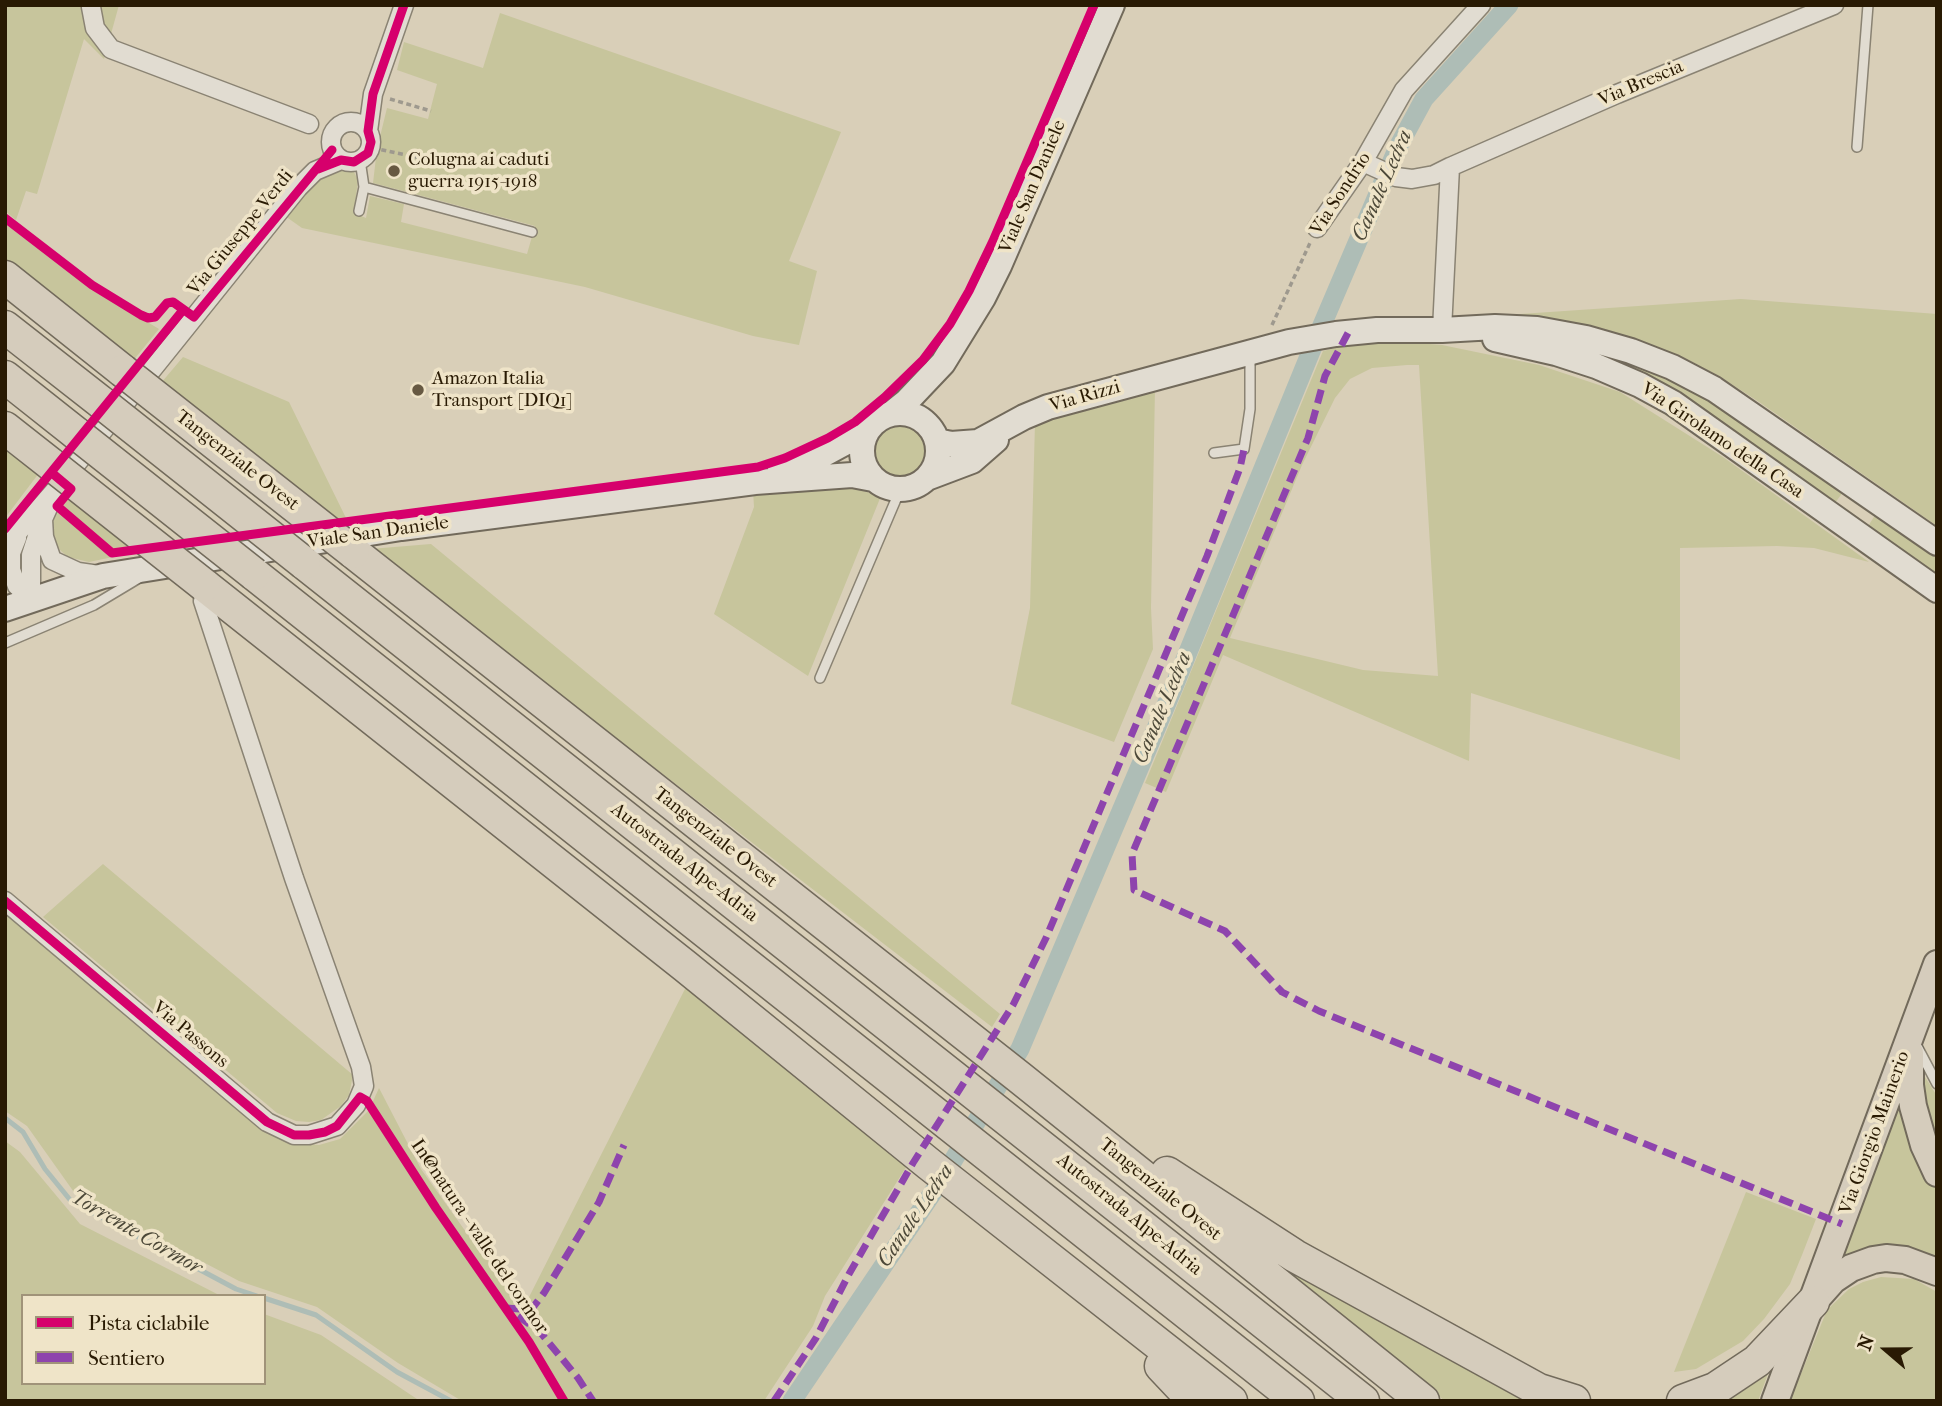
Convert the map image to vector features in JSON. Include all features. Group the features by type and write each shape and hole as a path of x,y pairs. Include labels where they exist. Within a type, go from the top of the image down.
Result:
{"highway":[{"name":"Tangenziale Ovest","path":"5,277 1026,1083 1423,1401"},
{"name":"Autostrada Alpe-Adria","path":"5,327 1363,1401"},
{"name":"Autostrada Alpe-Adria","path":"5,377 1298,1401"},
{"path":"5,428 55,476 685,965 929,1164 1231,1401"},
{"path":"1026,1083 1071,1098 1161,1169 1296,1255 1539,1390 1574,1401"},
{"path":"1080,1282 1194,1401"},
{"path":"1683,1401 1715,1389 1758,1361 1813,1302"}],"main road":[{"name":"Viale San Daniele","path":"755,482 817,458 867,431 878,419 892,413 907,401 943,363 966,329 999,266 1112,5"},
{"name":"Via Girolamo della Casa","path":"1255,350 1336,334 1377,330 1495,327 1537,329 1586,338 1672,367 1714,389 1937,543"},
{"name":"Via Girolamo della Casa","path":"1442,330 1556,353 1640,385 1673,403 1937,590"},
{"name":"Via Rizzi","path":"933,434 951,444 978,442 1048,407 1255,350"},
{"name":"Viale San Daniele","path":"927,478 937,459 930,405 943,363"},
{"path":"892,413 916,416 933,434"},
{"name":"Via Rizzi","path":"927,478 972,461 1013,424"},
{"path":"867,431 862,442 862,458 873,479"},
{"name":"Viale San Daniele","path":"5,609 103,576 401,528 755,482 852,475 873,479 885,487 900,490"},
{"path":"900,490 917,486 927,478"},
{"path":"1845,524 1866,494"},
{"name":"Via Giorgio Mainerio","path":"1775,1401 1937,964"},
{"path":"1911,1034 1910,1085 1913,1106 1924,1145 1937,1173"},
{"path":"1813,1302 1833,1280 1851,1268 1873,1260 1905,1260 1937,1272"}],"street":[{"path":"358,137 331,136 332,150 341,160 347,162 377,95 404,5"},
{"name":"Via Sondrio","path":"1317,228 1366,164 1404,90 1481,5"},
{"name":"Via Brescia","path":"1366,164 1396,177 1424,178 1617,94 1834,5"},
{"path":"91,7 94,28 111,49 309,124 358,137"},
{"path":"309,124 331,143"},
{"name":"Via Giuseppe Verdi","path":"31,599 18,586 11,570 11,553 22,528 55,476 298,188 316,171 341,160"},
{"path":"1442,330 1450,167"},
{"name":"Via Giuseppe Verdi","path":"31,599 31,555 55,476"},
{"path":"43,519 44,537 52,560 78,572 103,576"},
{"name":"Via Giuseppe Verdi","path":"5,547 22,528"},
{"name":"Via Passons","path":"5,901 267,1122 295,1135 309,1135 337,1126 356,1105 364,1086 360,1067 295,878 204,593"}],"lane":[{"path":"1857,147 1868,5"},
{"path":"358,137 364,187 359,211"},
{"path":"364,187 532,232"},
{"path":"1214,453 1244,449 1255,350"},
{"path":"820,678 900,490"},
{"path":"5,643 94,604 159,567"},
{"path":"1911,1034 1937,1084"}],"path":[{"path":"377,95 431,111"},
{"path":"358,137 425,159"}],"shaded area":[{"path":"5,5 119,5 104,59 84,39 37,194 26,191 16,220 5,211"},
{"path":"500,13 841,132 789,261 817,271 799,345 753,336 585,287 302,228 285,216 308,186 320,177 347,168 354,172 358,180 354,213 366,218 370,196 404,204 401,222 527,254 535,226 373,183 377,149 387,108 428,119 437,84 397,70 404,42 483,68"},
{"path":"5,223 88,286 159,329 132,362 5,264"},
{"path":"1741,299 1937,314 1937,526 1759,402 1719,376 1679,355 1629,338 1569,323 1491,316"},
{"path":"1393,341 1442,345 1539,365 1620,392 1723,457 1869,562 1814,548 1680,548 1680,760 1471,693 1469,761 1223,655 1166,792 1145,783 1323,351 1348,345","holes":["1419,365 1438,676 1363,670 1230,638 1302,465 1335,398 1350,379 1372,368"]},
{"path":"1582,350 1649,368 1691,387 1843,492 1835,503"},
{"path":"183,357 289,402 347,520 334,522 161,383"},
{"path":"1155,388 1151,608 1153,649 1114,742 1011,704 1030,608 1035,423"},
{"path":"900,425 910,427 918,433 924,441 924,461 918,469 910,475 900,477 890,475 882,469 876,461 874,451 876,441 882,433 890,427"},
{"path":"5,446 39,473 5,518"},
{"path":"846,486 881,496 808,676 714,614 754,507 753,490"},
{"path":"68,497 137,552 89,562 68,557 55,544 51,528 57,511"},
{"path":"1877,512 1937,553 1937,577 1867,528"},
{"path":"431,544 1000,1014 992,1027 370,549"},
{"path":"103,864 353,1075 349,1095 341,1106 321,1120 309,1122 296,1121 277,1113 43,917"},
{"path":"5,911 297,1143 319,1145 340,1139 369,1110 379,1088 421,1169 476,1246 526,1303 686,987 910,1161 825,1296 813,1326 764,1401 462,1401 398,1363 317,1307 239,1281 76,1195 27,1126 5,1111"},
{"path":"1920,1069 1937,1096 1937,1153 1928,1134"},
{"path":"1897,1095 1937,1186 1937,1256 1909,1247 1887,1246 1842,1256"},
{"path":"5,1141 20,1152 80,1224 217,1294 21,1294 21,1385 266,1385 266,1315 321,1335 420,1401 5,1401"},
{"path":"1746,1192 1816,1219 1802,1255 1790,1284 1764,1319 1743,1341 1696,1369 1674,1372"},
{"path":"1214,1218 1539,1401 1445,1401"},
{"path":"1881,1277 1914,1279 1937,1292 1937,1401 1790,1401 1827,1310 1849,1289"},
{"path":"1772,1363 1758,1401 1712,1401"}],"waterway":[{"name":"Canale Ledra","path":"792,1401 942,1179 1020,1049 1398,147 1424,99 1509,5"},
{"name":"Torrente Cormor","path":"5,1118 23,1132 45,1169 71,1201 236,1289 251,1294"},
{"name":"Torrente Cormor","path":"266,1299 316,1315 397,1372 451,1401"}],"marked path":[{"path":"1348,333 1325,376 1308,438 1132,854 1134,890 1225,931 1282,992 1319,1011 1842,1224"},
{"path":"774,1401 816,1338 849,1274 913,1163 1013,1005 1046,938 1207,556 1240,468 1244,449"},
{"path":"506,1308 534,1306 544,1293 599,1202 624,1145"},
{"path":"518,1316 540,1332 578,1378 593,1401"}],"cycle path":[{"path":"318,169 341,160 354,162 368,153 373,94 404,5"},
{"path":"52,473 71,489 57,506 112,553 758,467 785,458 855,422 923,360 950,324 993,241 1094,5"},
{"path":"5,218 92,285 141,315 155,317 167,303 173,302 194,317 332,150"},
{"path":"5,529 183,310"},
{"name":"In@natura - valle del cormor","path":"5,901 267,1122 294,1135 325,1132 337,1126 360,1097 367,1101 436,1208 529,1342 564,1401"}],"place":[{"name":"Colugna ai caduti guerra 1915-1918","path":"394,171"},
{"name":"Amazon Italia Transport [DIQ1]","path":"418,390"}]}
